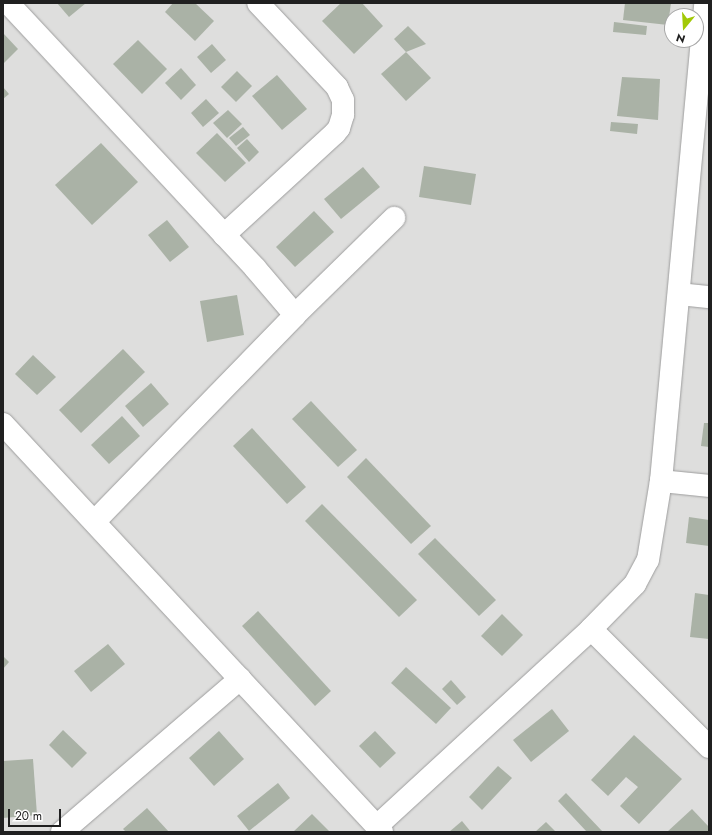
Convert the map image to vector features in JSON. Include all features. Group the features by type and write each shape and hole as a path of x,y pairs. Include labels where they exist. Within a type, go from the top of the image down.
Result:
{"street":[{"path":"8,3 224,235 295,315"},
{"path":"224,235 335,133 339,128 343,115 343,100 337,87 258,3"},
{"path":"3,424 95,521 379,829 591,629 635,584 642,571 651,547 661,481 679,294 702,122 705,3"},
{"path":"95,521 295,315 394,218"},
{"path":"679,294 709,297"},
{"path":"661,481 709,486"},
{"path":"591,629 709,747"},
{"path":"62,832 240,679"}],"shaded area":[{"path":"3,3 709,3 709,832 3,832"}],"building":[{"path":"57,3 86,3 69,17"},
{"path":"173,3 195,3 214,21 195,41 165,12"},
{"path":"341,3 362,3 383,26 354,54 322,21"},
{"path":"625,3 671,3 670,8 664,8 664,25 623,20"},
{"path":"614,22 647,26 646,35 613,32"},
{"path":"408,26 426,44 406,52 394,39"},
{"path":"3,33 18,49 3,64"},
{"path":"138,40 167,69 142,94 113,64"},
{"path":"212,44 226,60 211,73 197,57"},
{"path":"406,52 431,78 406,101 381,74"},
{"path":"181,68 196,85 181,100 165,83"},
{"path":"237,71 252,86 236,102 221,87"},
{"path":"277,75 307,109 282,130 252,96"},
{"path":"622,77 660,79 658,120 617,116"},
{"path":"3,87 9,94 3,99"},
{"path":"206,99 219,113 203,127 191,113"},
{"path":"228,110 242,124 227,138 213,123"},
{"path":"611,122 638,124 637,134 610,131"},
{"path":"243,127 250,135 236,146 229,138"},
{"path":"217,133 246,163 225,182 196,153"},
{"path":"247,139 259,152 249,162 237,148"},
{"path":"101,143 138,182 92,225 55,185"},
{"path":"424,166 476,174 471,205 419,197"},
{"path":"363,167 380,187 341,219 324,199"},
{"path":"314,211 334,232 295,267 276,247"},
{"path":"167,220 189,247 170,262 148,235"},
{"path":"237,295 244,335 207,342 200,301"},
{"path":"123,349 145,372 81,433 59,410"},
{"path":"33,355 56,377 37,395 15,374"},
{"path":"151,383 169,404 143,427 125,406"},
{"path":"311,401 357,450 338,467 292,419"},
{"path":"122,416 140,436 109,464 91,445"},
{"path":"704,423 709,423 709,447 701,446"},
{"path":"252,428 306,487 287,504 233,446"},
{"path":"366,458 431,526 411,544 347,477"},
{"path":"322,504 417,600 399,617 305,521"},
{"path":"689,517 709,520 709,546 686,543"},
{"path":"435,538 496,600 479,616 418,554"},
{"path":"695,593 709,595 709,639 690,637"},
{"path":"258,611 331,691 315,706 242,626"},
{"path":"502,614 523,635 502,656 481,636"},
{"path":"108,644 125,664 91,692 74,671"},
{"path":"3,656 9,662 3,669"},
{"path":"406,667 451,708 436,724 391,683"},
{"path":"451,680 466,697 457,705 442,689"},
{"path":"552,709 569,731 531,762 513,740"},
{"path":"63,730 87,753 72,768 49,745"},
{"path":"219,731 244,759 214,786 189,758"},
{"path":"375,731 396,753 380,768 359,746"},
{"path":"634,735 682,779 639,824 620,806 638,787 626,777 608,796 591,780"},
{"path":"33,759 37,815 3,818 3,761"},
{"path":"498,766 512,778 482,810 469,797"},
{"path":"278,783 290,798 249,831 237,816"},
{"path":"566,793 603,832 587,832 558,801"},
{"path":"147,808 169,832 126,832 123,829"},
{"path":"692,809 709,827 709,832 667,832"},
{"path":"312,814 330,832 293,832"},
{"path":"462,821 471,832 449,832"},
{"path":"546,822 556,832 535,832"}]}
